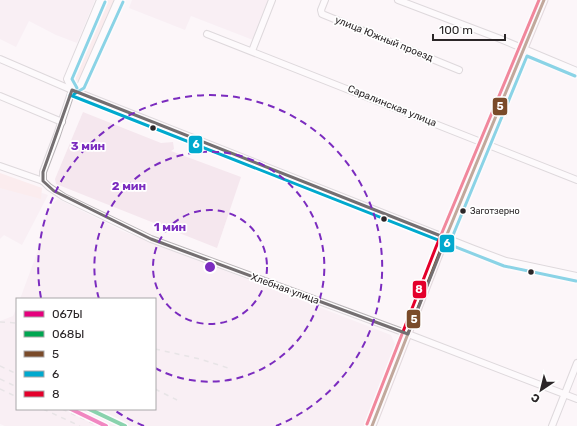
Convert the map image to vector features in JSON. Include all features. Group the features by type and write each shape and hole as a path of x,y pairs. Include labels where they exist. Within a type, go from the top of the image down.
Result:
{"main road":[{"path":"372,426 446,238 544,0"}],"street":[{"path":"43,181 43,172 62,122 72,90 67,79 100,0"},
{"path":"72,90 80,86 118,0"},
{"path":"252,51 272,0"},
{"name":"улица Южный проезд","path":"325,0 321,10 322,14 459,70"},
{"path":"398,0 498,38 577,71"},
{"name":"Саралинская улица","path":"207,34 577,180"},
{"path":"0,59 72,90 506,261 577,276"},
{"path":"0,96 62,122"},
{"name":"Хлебная улица","path":"0,166 43,181 64,197 151,239 408,334 577,399"},
{"path":"552,426 577,363"}],"highlighted area":[{"path":"72,90 446,238 408,334 151,239 54,191 43,181 43,172"}],"shaded area":[{"path":"0,0 95,0 77,43 56,35 29,21 16,47 0,39"},
{"path":"102,0 115,0 80,79 75,81 71,76"},
{"path":"132,0 268,0 253,40 191,16 185,30 129,8"},
{"path":"83,112 161,143 173,142 174,149 171,151 241,177 217,248 56,184 55,179"},
{"path":"0,173 42,188 41,199 0,188"},
{"path":"0,178 48,195 22,245 4,235 0,239"},
{"path":"58,199 122,231 391,335 396,346 364,426 5,426 0,424 0,321 13,316 16,309 16,410 156,410 156,298 20,298 41,242 40,230 53,203"}],"railway":[{"path":"0,322 16,323"},
{"path":"156,349 200,359 231,369"},
{"path":"0,366 16,374"},
{"path":"0,379 16,387"},
{"path":"0,389 16,397"},
{"path":"156,390 177,400"},
{"path":"45,410 80,426"},
{"path":"64,410 98,426"}],"transit line":[{"name":"8","path":"367,424 436,247 539,0"},
{"name":"5","path":"372,426 441,249 544,0"},
{"name":"6","path":"77,88 72,79 105,2"},
{"name":"6","path":"74,94 84,88 123,2"},
{"name":"6","path":"451,240 527,56 575,76"},
{"name":"6","path":"70,95 504,266 576,281"},
{"name":"067Ы","path":"73,410 106,426"},
{"name":"068Ы","path":"91,410 125,426"}],"place":[{"name":"Заготзерно","path":"463,211"}]}
